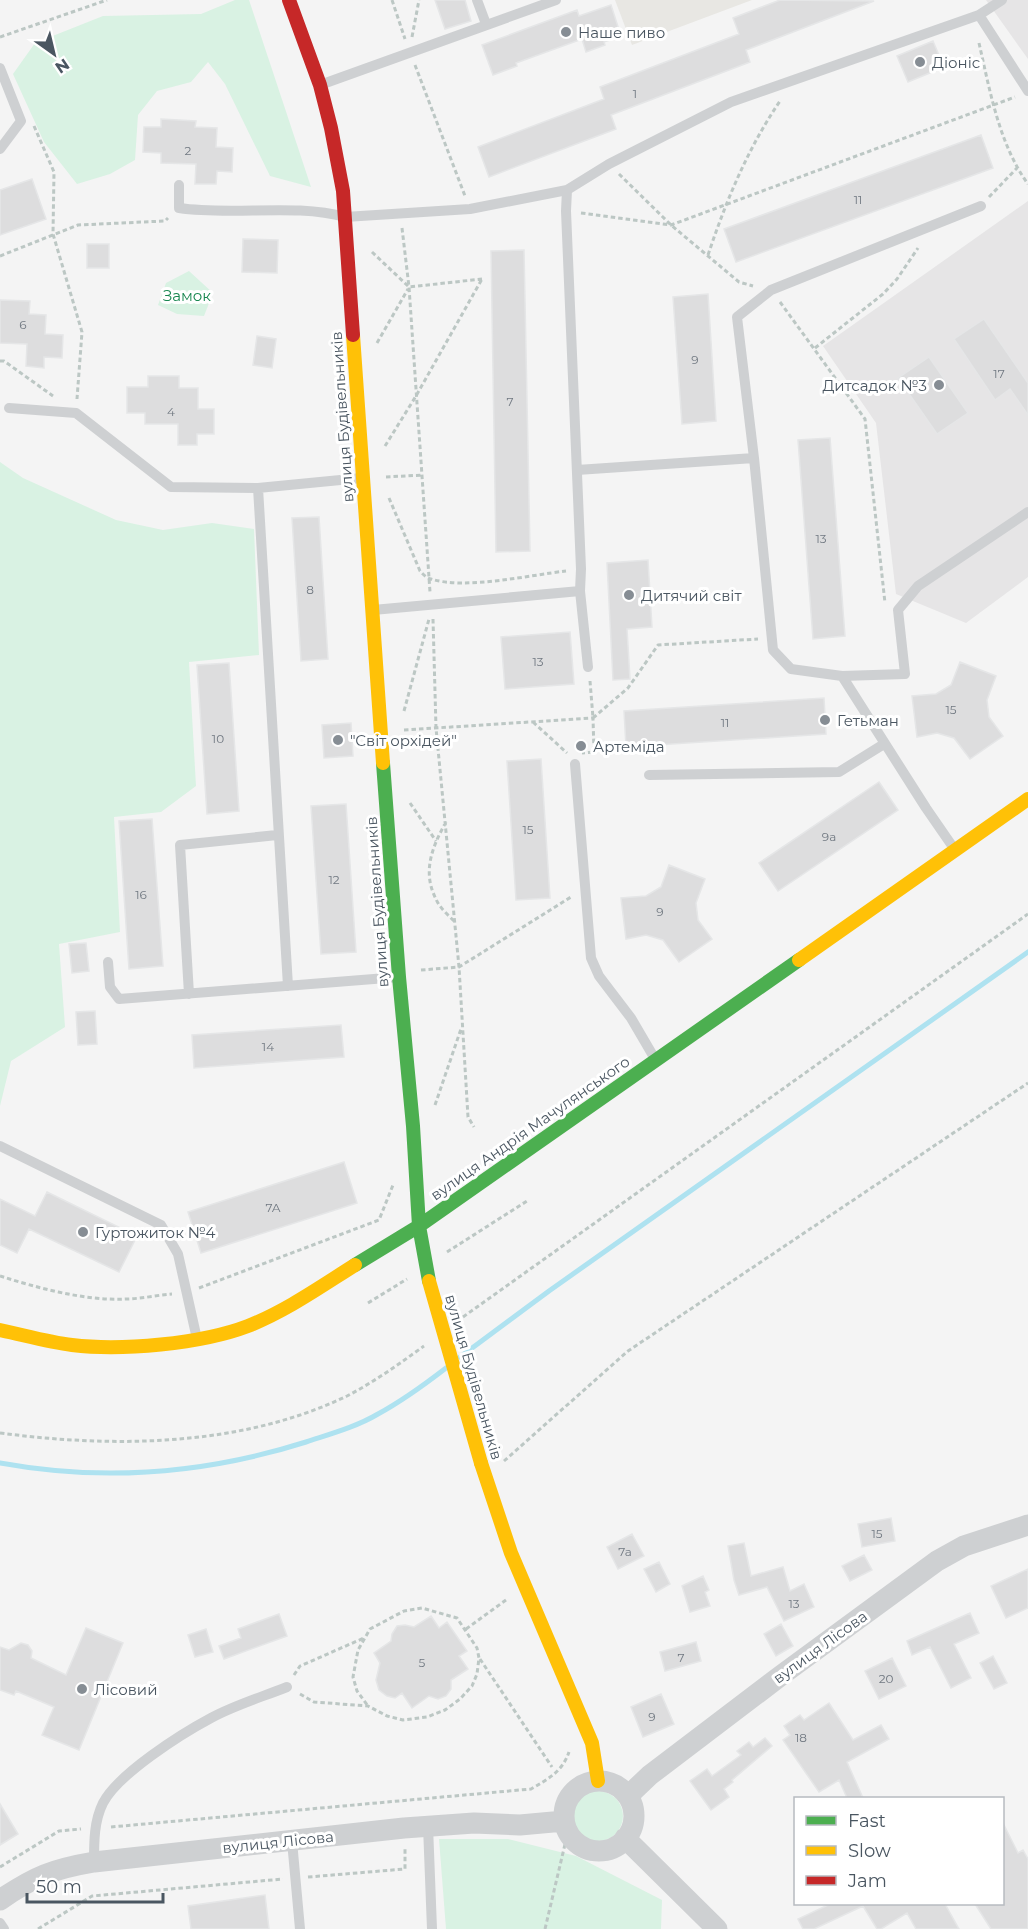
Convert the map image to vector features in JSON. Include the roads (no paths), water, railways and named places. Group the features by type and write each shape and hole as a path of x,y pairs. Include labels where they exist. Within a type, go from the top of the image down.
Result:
{"street":[{"name":"вулиця Будівельників","path":"289,0 320,85 339,165 345,217 399,977 413,1126 419,1226 426,1267 481,1463 511,1553 592,1743 598,1781"},
{"name":"вулиця Андрія Мачулянського","path":"0,1330 71,1345 114,1347 155,1345 197,1339 247,1326 285,1308 419,1226 1028,799"},
{"name":"вулиця Лісова","path":"628,1796 659,1767 937,1561 964,1546 1028,1526"},
{"path":"598,1781 614,1784 628,1796 634,1818 631,1829 617,1846 606,1850 595,1850 574,1841 566,1826 565,1809 576,1789 586,1783 598,1781"},
{"name":"вулиця Лісова","path":"0,1900 26,1882 58,1868 94,1862 428,1826 474,1823 566,1826"},
{"path":"625,1838 706,1922"}],"lane":[{"path":"477,0 486,24"},
{"path":"320,85 556,0"},
{"path":"179,185 179,208 245,212 326,212 345,217 470,208 567,190 609,164 731,102 979,15 1002,0"},
{"path":"979,15 1024,93"},
{"path":"0,68 21,122 0,149"},
{"path":"567,190 580,591 588,666"},
{"path":"981,206 771,290 737,317 754,458 772,650 791,669 842,676 905,674 898,610 918,586 1028,512"},
{"path":"9,408 75,413 171,487 258,488 363,477"},
{"path":"577,470 754,458"},
{"path":"258,488 277,835 288,986"},
{"path":"373,610 580,591"},
{"path":"842,676 884,744 955,850"},
{"path":"649,775 839,772 884,744"},
{"path":"576,759 591,958 599,976 631,1018 656,1061"},
{"path":"189,994 180,845 277,835"},
{"path":"108,962 110,987 119,999 399,977"},
{"path":"0,1146 161,1226 178,1254 197,1339"},
{"path":"94,1862 95,1828 103,1803 117,1785 139,1766 211,1718 287,1687"},
{"path":"428,1826 432,1929"},
{"path":"291,1841 300,1929"},
{"path":"0,1923 4,1929"}],"waterway":[{"path":"460,1357 549,1291 1028,952"},
{"path":"0,1463 77,1472 154,1472 192,1468 268,1453 361,1423 387,1409 446,1368"}],"place":[{"name":"Наше пиво","path":"566,32"},
{"name":"Діоніс","path":"920,62"},
{"name":"Дитсадок №3","path":"939,385"},
{"name":"Дитячий світ","path":"629,595"},
{"name":"Гетьман","path":"825,720"},
{"name":"\"Світ орхідей\"","path":"338,740"},
{"name":"Артеміда","path":"581,746"},
{"name":"Гуртожиток №4","path":"83,1232"},
{"name":"Лісовий","path":"82,1689"}],"park label":[{"name":"Замок","path":"187,295"}]}
